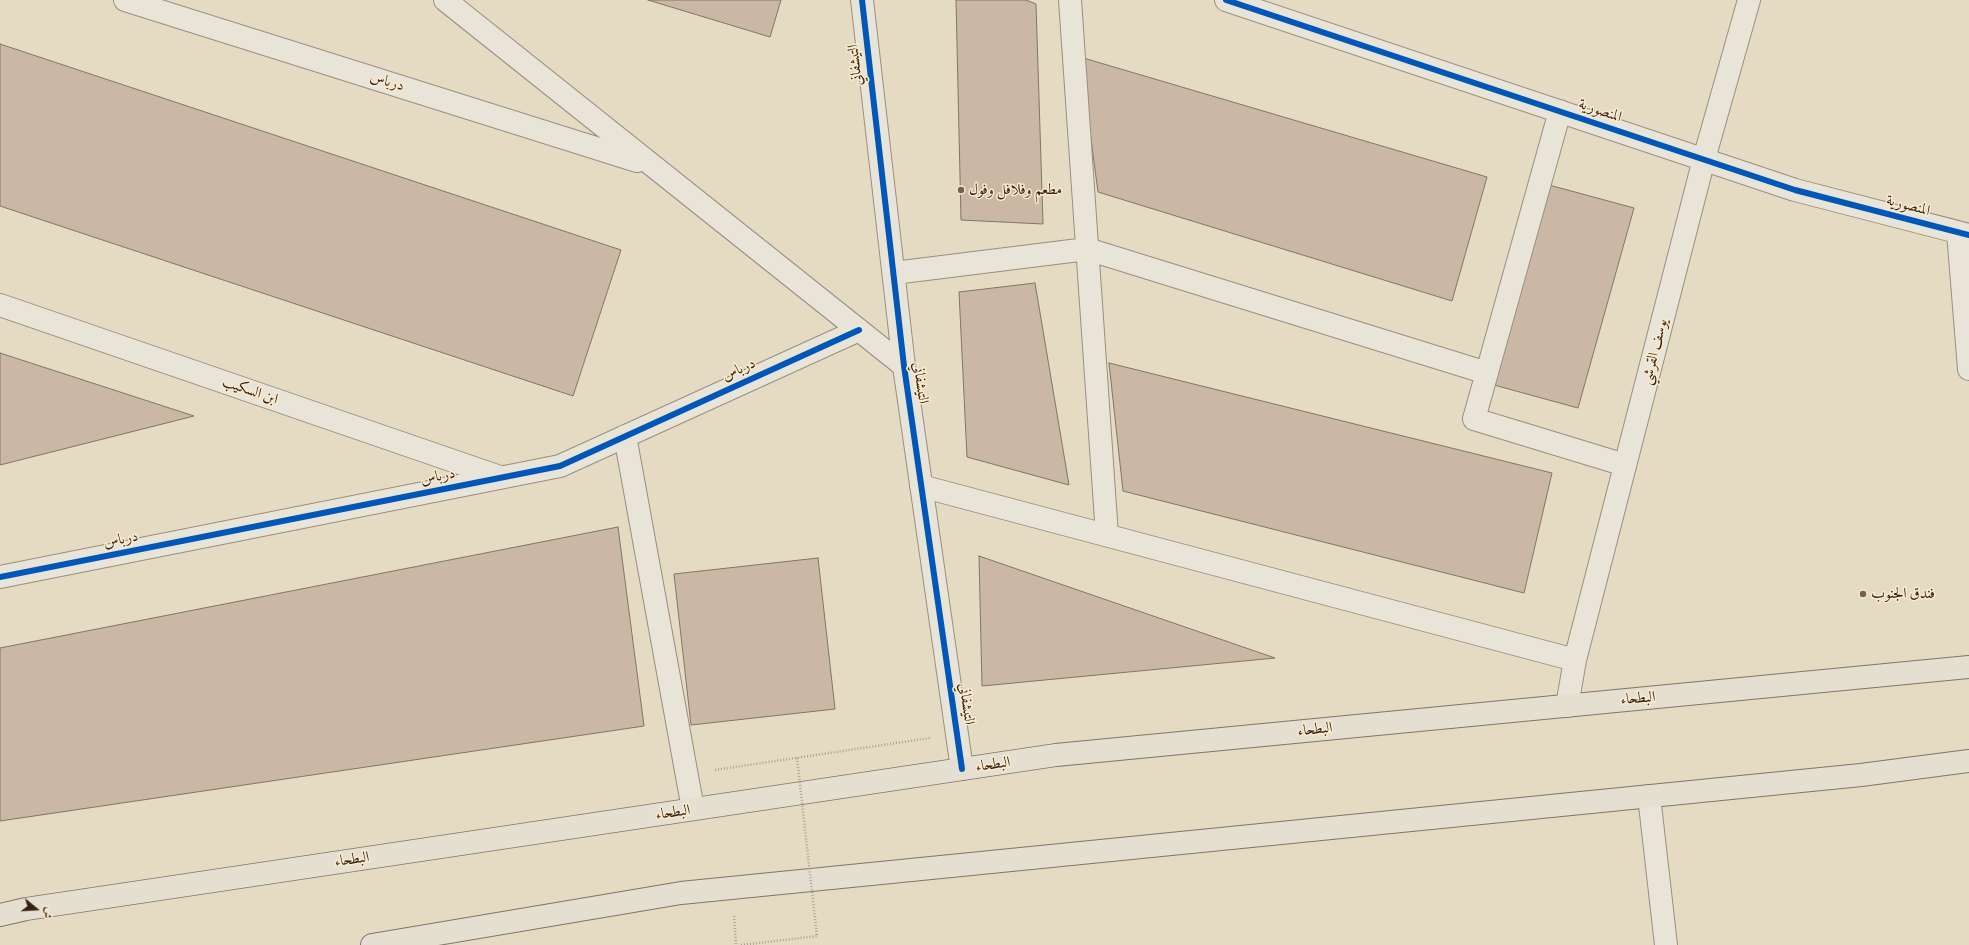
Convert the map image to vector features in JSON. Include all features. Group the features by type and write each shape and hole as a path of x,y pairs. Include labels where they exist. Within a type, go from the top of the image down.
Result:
{"main road":[{"name":"البطحاء","path":"0,915 41,906 1056,756 1969,667"},
{"path":"372,945 681,893 1861,775 1969,761"}],"street":[{"name":"درباس","path":"125,0 650,165"},
{"path":"444,0 904,366"},
{"name":"التيشفاني","path":"862,0 904,366 962,769"},
{"path":"1070,0 1107,535"},
{"name":"المنصورية","path":"1226,0 1253,4 1560,111 1796,190 1963,234"},
{"name":"يوسف القرشي","path":"1567,706 1575,660 1625,465 1704,159 1749,0"},
{"path":"1560,111 1474,419 1625,465"},
{"path":"1963,234 1969,369"},
{"path":"894,273 1087,249 1487,373"},
{"name":"ابن السكيب","path":"0,306 501,478"},
{"name":"درباس","path":"0,577 560,466 859,330"},
{"path":"625,436 694,810"},
{"path":"922,486 1575,660"},
{"path":"1649,796 1666,945"}],"path":[{"path":"687,774 957,734"},
{"path":"740,945 817,936 797,758"}],"building":[{"path":"648,0 781,0 770,37"},
{"path":"956,0 1026,0 1036,4 1043,224 961,220"},
{"path":"0,44 621,250 573,396 0,206"},
{"path":"1080,57 1487,177 1452,301 1098,192"},
{"path":"1549,185 1634,208 1578,408 1494,385"},
{"path":"1035,283 1069,485 967,457 959,292"},
{"path":"0,353 194,416 0,465"},
{"path":"1109,363 1552,473 1524,593 1123,491"},
{"path":"618,527 644,726 0,821 0,648"},
{"path":"979,556 1275,658 982,686"},
{"path":"818,558 835,709 691,725 674,574"}],"cycle path":[{"path":"862,0 904,366 962,769"},
{"path":"1226,0 1795,190 1969,235"},
{"path":"0,577 560,466 859,330"}],"place":[{"name":"مطعم وفلافل وفول","path":"961,190"},
{"name":"فندق الجنوب","path":"1863,594"}]}
